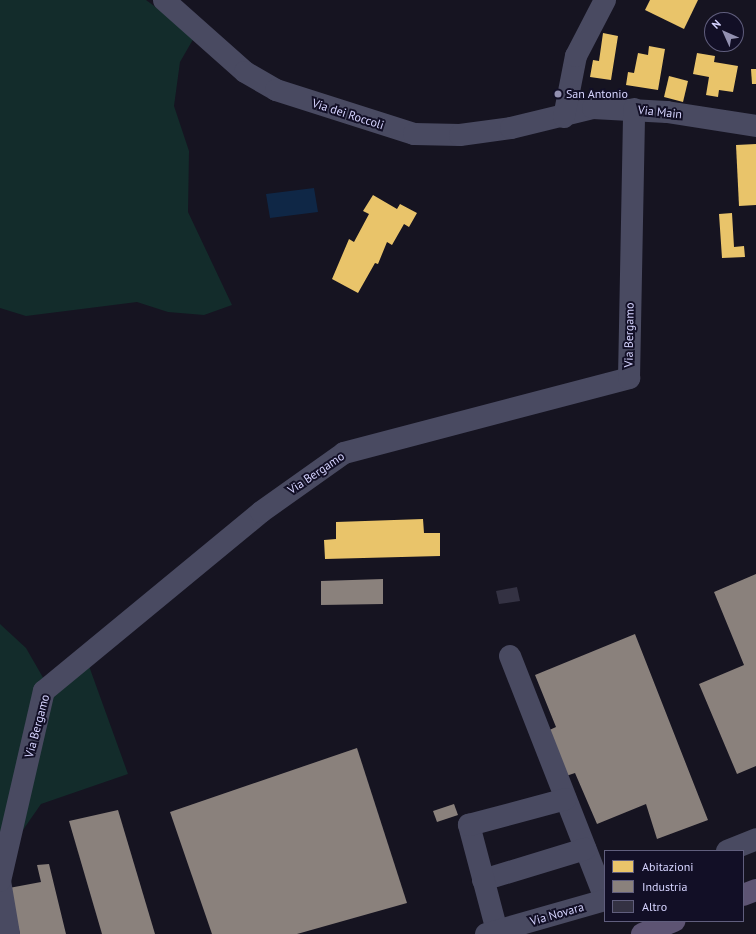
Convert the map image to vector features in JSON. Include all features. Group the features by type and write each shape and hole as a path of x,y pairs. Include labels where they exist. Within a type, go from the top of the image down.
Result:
{"main road":[{"path":"744,895 756,890"},
{"path":"642,934 673,922"}],"street":[{"name":"Via dei Roccoli","path":"164,0 245,72 276,90 414,134 460,135 564,117"},
{"path":"564,117 576,56 605,0"},
{"name":"Via Main","path":"564,117 593,108 634,109 756,126"},
{"name":"Via Bergamo","path":"9,934 0,881 44,691 261,512 344,453 628,378 634,109"},
{"path":"510,656 604,897"},
{"path":"491,932 483,880 469,826 566,799"},
{"path":"729,850 756,839"},
{"path":"483,880 585,849"},
{"name":"Via Novara","path":"491,932 604,900"}],"green space":[{"path":"0,0 146,0 195,36 180,62 174,106 189,151 188,212 232,305 204,315 168,312 137,302 26,316 0,308"},
{"path":"0,624 26,648 45,681 85,655 128,774 41,804 0,863"}],"water":[{"path":"314,188 318,212 270,218 266,194"}],"building: Abitazioni":[{"path":"650,0 698,0 684,29 645,10"},
{"path":"603,33 618,36 611,80 590,77 593,60 599,61"},
{"path":"649,46 665,49 658,90 626,85 628,72 634,73 638,53 648,55"},
{"path":"697,53 715,56 714,62 738,66 733,92 719,90 718,97 706,95 709,77 693,74"},
{"path":"751,69 756,69 756,84 752,84"},
{"path":"669,76 688,81 683,102 664,97"},
{"path":"756,144 756,205 739,206 736,145"},
{"path":"373,195 397,209 400,204 417,213 409,227 404,224 392,245 387,242 378,264 375,263 358,293 332,279 349,239 354,242 369,214 363,211"},
{"path":"732,213 734,247 744,246 745,257 722,258 719,214"},
{"path":"423,519 424,533 440,533 440,556 325,559 324,540 336,539 336,522"}],"building: Industria":[{"path":"756,574 756,766 737,774 699,684 744,665 714,592"},
{"path":"383,579 383,604 321,605 321,581"},
{"path":"635,634 708,820 657,839 646,804 597,824 575,773 563,777 545,732 556,727 535,675"},
{"path":"357,748 407,903 297,934 212,934 170,812"},
{"path":"454,804 458,815 437,822 433,811"},
{"path":"118,810 155,934 102,934 69,821"},
{"path":"49,864 66,934 20,934 9,888 41,882 37,865"}],"building: Altro":[{"path":"517,587 520,601 499,604 496,591"}],"place":[{"name":"San Antonio","path":"558,94"}]}
